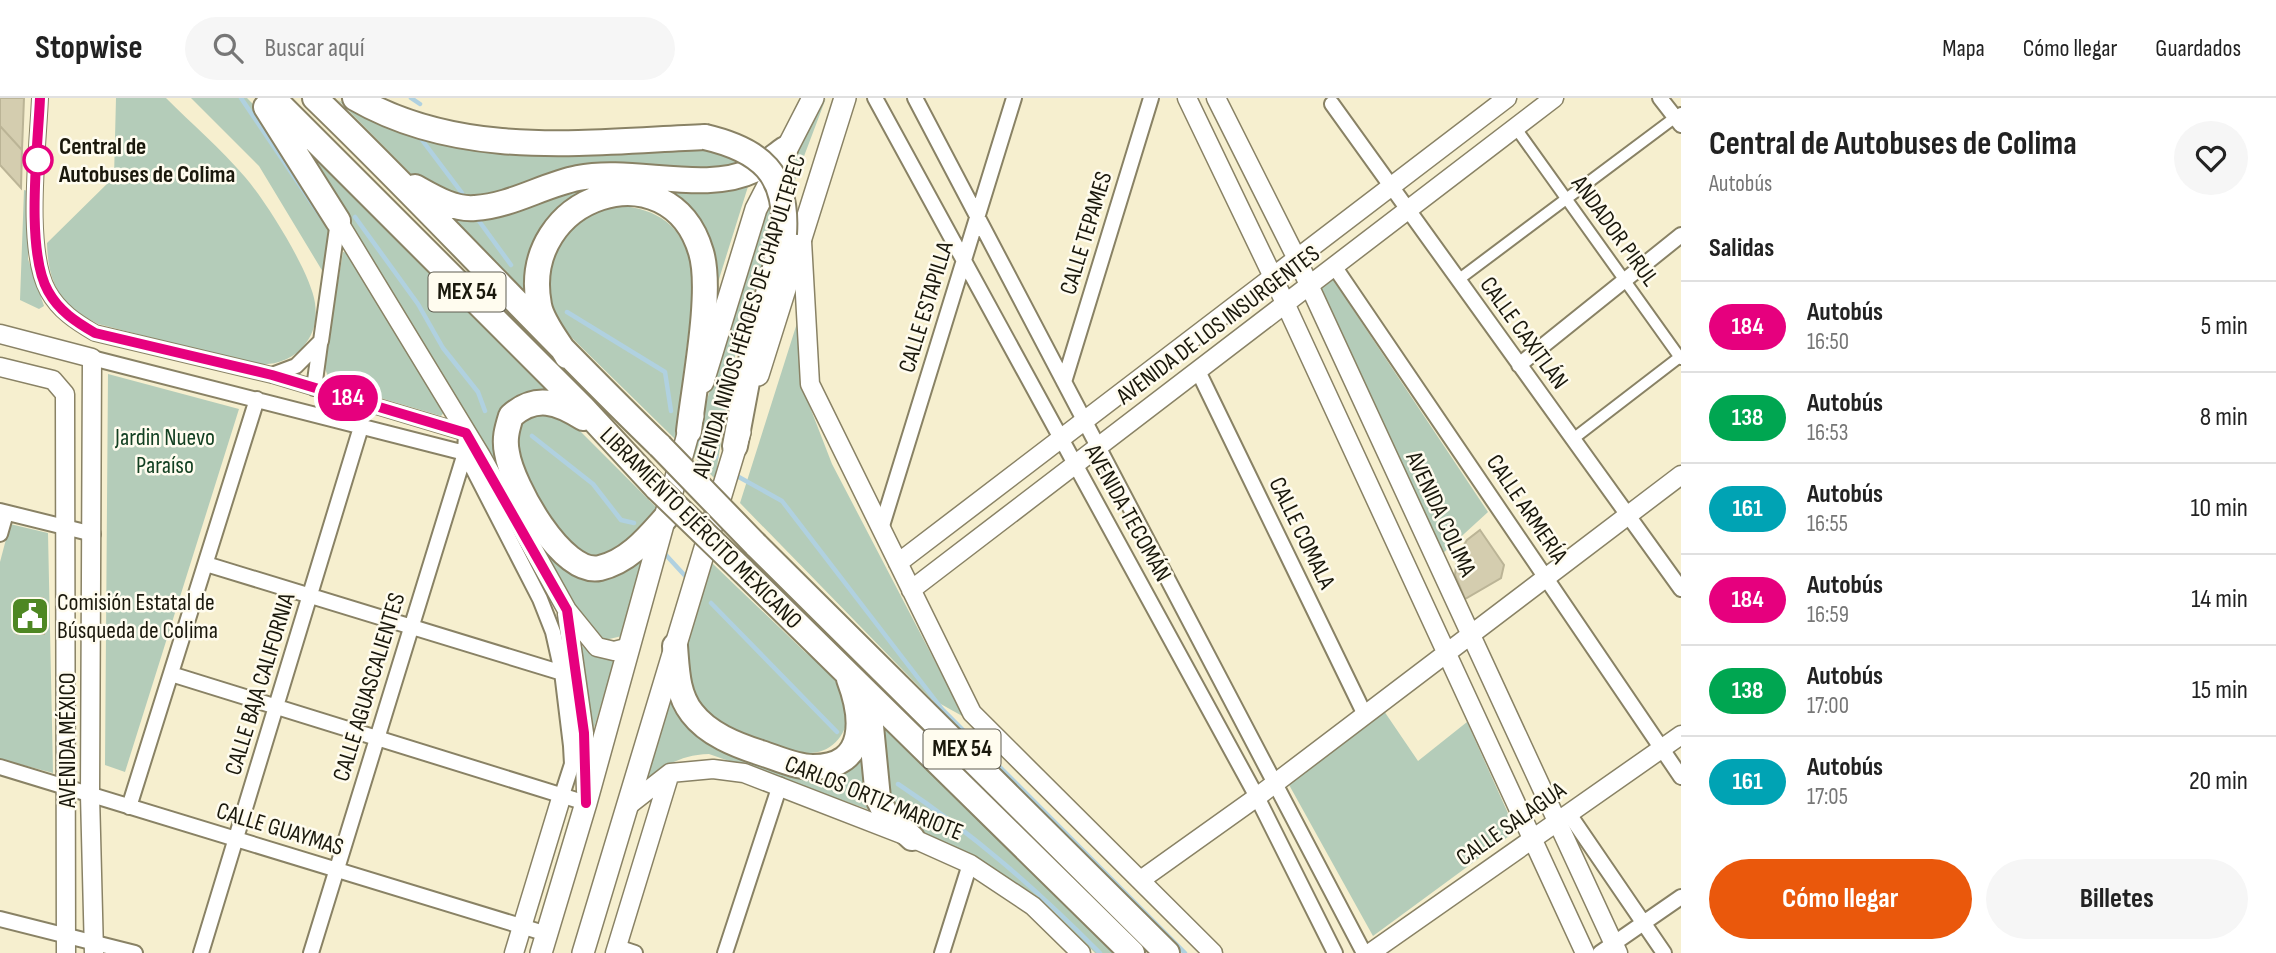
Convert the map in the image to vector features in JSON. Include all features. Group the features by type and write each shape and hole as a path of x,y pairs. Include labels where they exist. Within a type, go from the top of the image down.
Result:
{"highway":[{"path":"260,98 338,220"},
{"name":"LIBRAMIENTO EJÉRCITO MEXICANO","path":"273,98 603,429 657,488 1132,953"},
{"name":"LIBRAMIENTO EJÉRCITO MEXICANO","path":"315,98 400,180 567,356 1167,953"},
{"path":"355,98 412,126 476,140 535,144 705,137 736,144 764,162 778,184 793,234 753,350 736,446"},
{"path":"400,180 447,204 472,209 500,204 577,178 614,174 723,179 754,170 785,149"},
{"path":"567,356 540,308 536,281 545,246 561,222 578,206 611,193 632,193 668,203 688,224 701,249 706,276 689,431"},
{"path":"603,429 568,408 547,401 534,402 511,416 505,436 507,456 525,496 554,545 574,563 599,568 629,555 668,515"},
{"path":"675,646 679,686 687,705 701,723 715,733 747,748 810,767 837,761 856,743 860,732 860,712 846,671"},
{"path":"867,691 878,799 884,813 912,838"}],"main road":[{"name":"AVENIDA NIÑOS HÉROES DE CHAPULTEPEC","path":"544,943 631,647 689,431 756,209 813,98"},
{"name":"AVENIDA NIÑOS HÉROES DE CHAPULTEPEC","path":"793,234 845,98"},
{"name":"AVENIDA NIÑOS HÉROES DE CHAPULTEPEC","path":"583,953 736,446"}],"street":[{"path":"40,98 36,242 42,279 70,319 95,333 272,375 466,433"},
{"name":"AVENIDA TECOMÁN","path":"875,98 1257,797 1335,953"},
{"name":"AVENIDA TECOMÁN","path":"915,98 1364,953"},
{"name":"CALLE ESTAPILLA","path":"881,529 1014,98"},
{"name":"CALLE TEPAMES","path":"1064,382 1152,98"},
{"path":"1186,98 1273,277 1585,953"},
{"name":"AVENIDA COLIMA","path":"1216,98 1297,259 1470,634 1563,818 1611,950"},
{"name":"AVENIDA DE LOS INSURGENTES","path":"898,563 1507,98"},
{"name":"AVENIDA DE LOS INSURGENTES","path":"911,590 1554,98"},
{"path":"1458,280 1679,119 1660,98"},
{"name":"CALLE CAXITLÁN","path":"1334,100 1390,187 1681,589"},
{"name":"ANDADOR PIRUL","path":"1515,127 1681,357"},
{"path":"314,388 338,220"},
{"path":"338,220 466,433 567,610 597,647 614,651 631,647"},
{"path":"793,234 810,384 972,713 1142,879 1213,953"},
{"path":"1519,365 1681,235"},
{"name":"CALLE ARMERÍA","path":"1335,266 1681,777"},
{"path":"0,334 466,453 549,620 569,675 584,733 586,803 171,674"},
{"path":"272,375 296,366 321,341"},
{"path":"1573,439 1681,357"},
{"name":"AVENIDA MÉXICO","path":"92,358 90,795 94,948"},
{"name":"AVENIDA MÉXICO","path":"0,368 53,380 65,394 66,944"},
{"name":"CALLE COMALA","path":"1199,370 1365,715"},
{"path":"129,807 257,399"},
{"name":"CALLE BAJA CALIFORNIA","path":"201,953 361,427"},
{"name":"CALLE AGUASCALIENTES","path":"311,953 466,453 466,433"},
{"path":"1142,879 1257,797 1681,475"},
{"path":"976,505 989,531"},
{"path":"0,534 3,512 93,534"},
{"path":"206,564 569,675"},
{"path":"514,953 572,764 567,610"},
{"name":"CALLE SALAGUA","path":"1370,953 1681,735"},
{"name":"CALLE GUAYMAS","path":"0,767 522,926 544,943"},
{"name":"CARLOS ORTIZ MARIOTE","path":"670,772 713,769 744,773 912,838 970,864 1033,906 1082,953"},
{"path":"629,805 670,772"},
{"path":"635,953 616,950 670,772"},
{"path":"725,953 780,785"},
{"path":"1563,818 1664,953"},
{"path":"942,953 970,864"},
{"path":"1611,950 1643,923 1681,897"},
{"path":"0,920 66,944 135,953"}],"green space":[{"path":"116,98 166,98 254,188 297,256 312,290 315,303 313,329 296,354 276,363 254,364 98,324 75,309 59,292 50,271 47,243 114,177"},
{"path":"191,98 247,98 260,111 333,228 326,277 259,166"},
{"path":"826,98 755,286 736,350 715,479 691,454 761,217 786,163"},
{"path":"338,100 371,118 695,145 719,151 743,165 710,172 607,164 533,187 461,200 418,181"},
{"path":"295,133 557,397 496,431 496,447 509,483 566,569 651,542 622,636 605,640 583,623"},
{"path":"751,177 709,311 678,204 567,203 545,225 533,249 528,277 531,307 441,212 594,182"},
{"path":"24,190 28,191 28,259 44,306 39,309 20,300"},
{"path":"610,205 645,210 658,216 679,235 691,263 695,281 675,439 573,339 557,321 547,299 551,250 565,228"},
{"path":"343,252 349,253 446,410 441,416 330,383 324,365"},
{"path":"1330,275 1488,512 1441,555 1314,287"},
{"path":"798,320 803,389 832,464 964,717 930,698 740,503"},
{"name":"Jardin Nuevo Paraíso","path":"108,374 239,409 125,772 105,765"},
{"path":"535,414 557,415 578,429 658,509 636,537 597,560 568,546 518,469 517,427"},
{"path":"10,524 48,533 53,773 0,759 0,562"},
{"path":"712,563 828,671 842,688 848,704 846,724 843,733 830,747 811,753 771,744 721,723 698,705 688,680 685,650"},
{"path":"577,642 595,656 615,658 594,728 590,727"},
{"path":"671,689 675,700 801,775 864,730 870,810 709,754 690,756 675,762 646,782"},
{"path":"875,710 1120,953 1095,953 1040,898 968,853 910,827 889,804"},
{"path":"1384,711 1418,761 1467,722 1516,831 1373,936 1288,783"}],"building":[{"name":"Central de Autobuses de Colima","path":"0,98 24,98 22,150 0,126"},
{"path":"0,126 22,150 21,188 0,165"},
{"path":"1480,530 1504,565 1501,578 1465,599 1455,575 1457,557 1467,540"},
{"name":"Comisión Estatal de Búsqueda de Colima","path":"43,598 44,634 17,634 16,599"}],"waterway":[{"path":"241,98 322,218"},
{"path":"411,98 420,104"},
{"path":"422,140 462,193"},
{"path":"355,217 418,304 443,348 478,392 485,411"},
{"path":"479,221 511,265"},
{"path":"567,312 665,372 671,411"},
{"path":"532,436 593,484 621,520 634,523"},
{"path":"700,441 716,457"},
{"path":"737,476 782,501 942,709 1185,953"},
{"path":"665,554 688,579"},
{"path":"711,603 837,732"},
{"path":"898,784 1004,863 1100,953"}],"bus line":[{"name":"184","path":"40,98 36,242 42,279 70,319 95,333 272,375 466,433 567,610 584,733 586,803"}],"place":[{"name":"Central de Autobuses de Colima","path":"38,160"},
{"name":"Comisión Estatal de Búsqueda de Colima","path":"30,616"}]}
